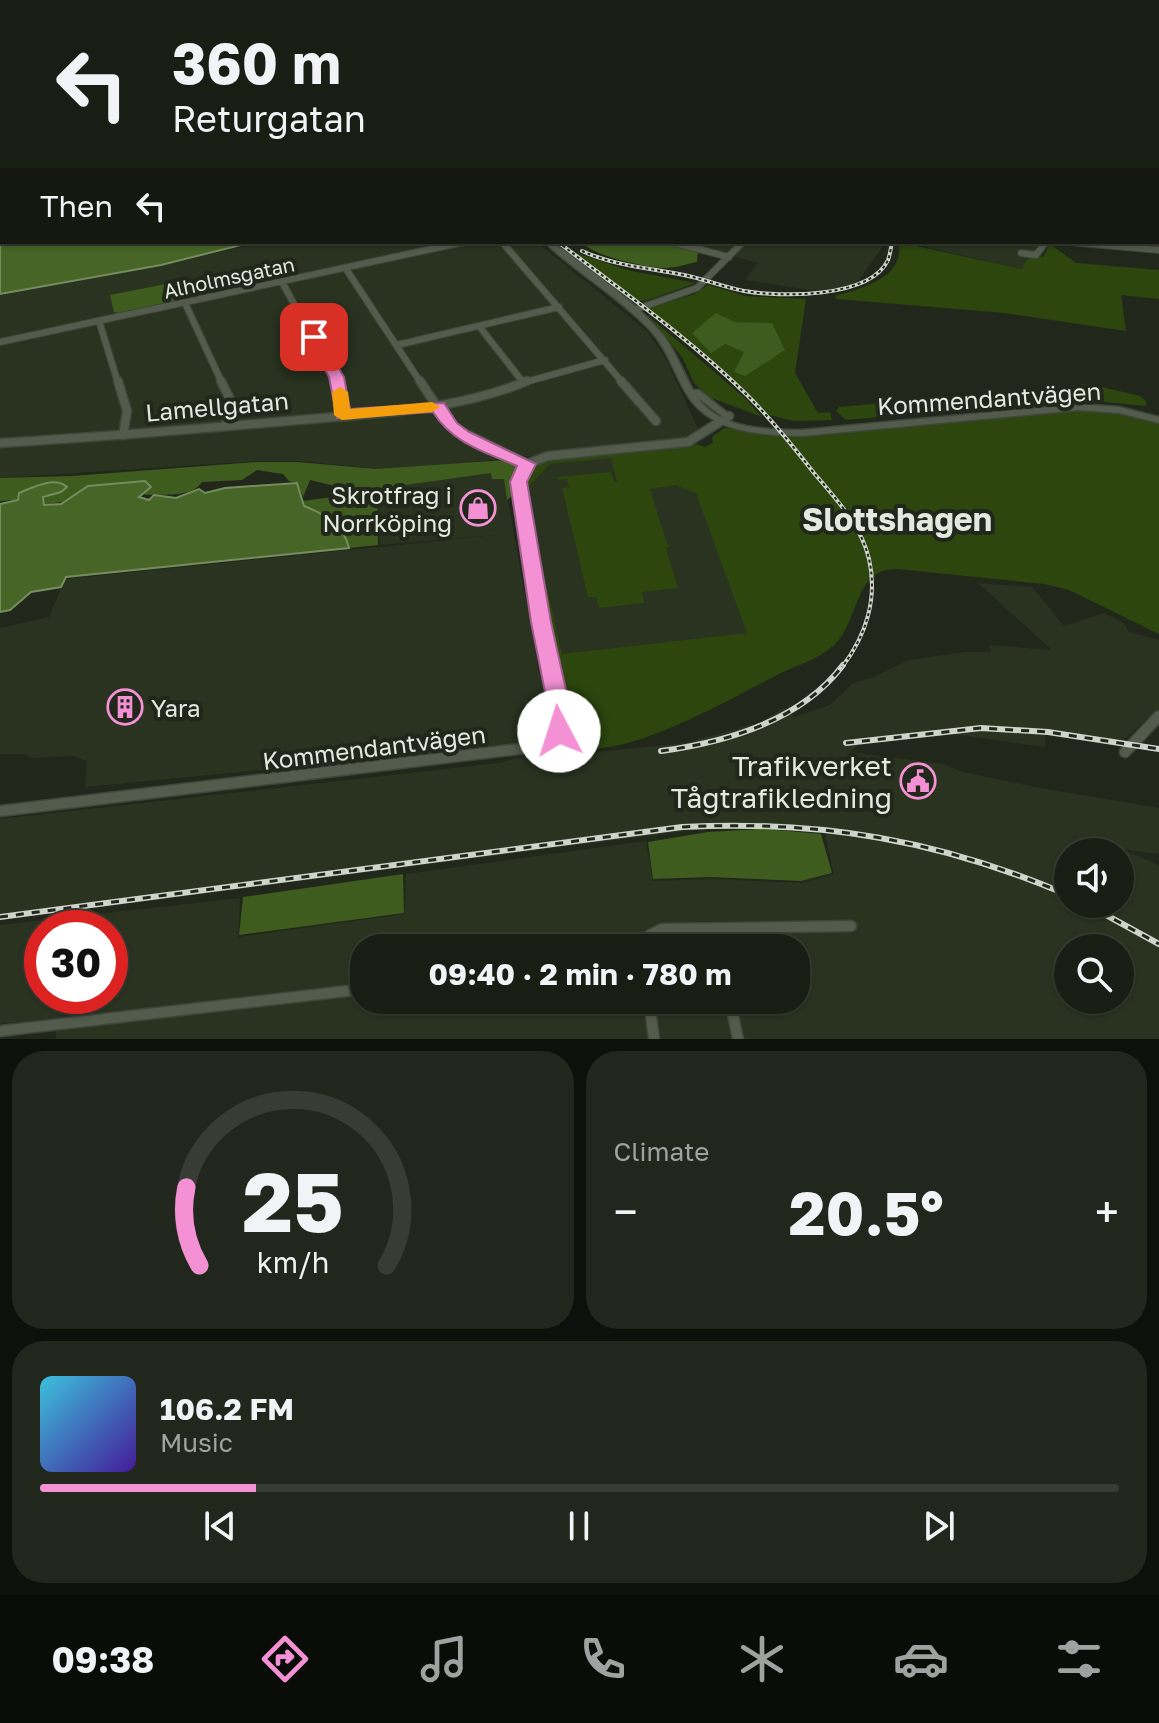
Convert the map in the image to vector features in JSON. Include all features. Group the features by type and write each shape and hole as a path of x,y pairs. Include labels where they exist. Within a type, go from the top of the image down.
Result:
{"street":[{"name":"Alholmsgatan","path":"0,342 455,244"},
{"path":"504,244 656,421"},
{"path":"346,269 450,426 527,464 548,456 688,442 726,418 694,400 662,339 634,310 551,244"},
{"path":"679,244 729,257"},
{"path":"634,310 697,288 741,244"},
{"path":"1021,253 1036,255 1044,244"},
{"path":"1092,244 1159,250"},
{"path":"282,282 336,377 342,415"},
{"path":"185,303 214,363 220,384 230,399 226,425"},
{"path":"397,345 559,307"},
{"path":"99,321 127,411 123,435"},
{"path":"479,326 522,381"},
{"name":"Lamellgatan","path":"0,441 123,435 438,407 605,360"},
{"name":"Kommendantvägen","path":"726,418 765,432 1079,407 1119,410 1159,420"},
{"name":"Kommendantvägen","path":"0,811 520,750 551,739 562,722 520,490 520,476 527,464"},
{"path":"1125,752 1159,716"},
{"path":"652,934 662,929 851,926"},
{"path":"714,928 716,934"},
{"path":"0,1031 350,991"},
{"path":"651,1014 654,1039"},
{"path":"733,1014 738,1039"}],"shaded area":[{"path":"0,244 245,244 161,265 0,294"},
{"path":"254,244 539,244 647,331 667,361 698,429 681,439 419,468 376,469 297,461 258,461 0,478 0,295 161,266"},
{"path":"584,244 669,244 698,251 697,262 669,268 621,260"},
{"path":"687,244 885,244 855,285 823,292 745,280 758,263"},
{"path":"898,244 907,244 1021,269 1028,258 1043,257 1050,244 1076,263 1159,270 1159,299 1121,295 1126,331 1005,313 837,299 835,296 880,280 896,264"},
{"path":"914,244 1049,244 1041,257 1028,257 1021,269"},
{"path":"576,253 631,271 696,283 645,301 636,300"},
{"path":"176,282 185,300 122,314 114,312 110,295"},
{"path":"708,285 746,296 806,299 795,373 818,413 830,412 832,420 794,421 769,415 705,354 647,309 695,294","holes":["716,313 735,322 772,324 745,352 725,344"]},
{"path":"716,313 735,322 772,323 785,350 745,376 734,372 744,352 725,344 711,353 692,333"},
{"path":"646,314 745,398 762,417 709,397 694,383 682,357"},
{"path":"1089,384 1140,396 1146,401 1146,406 1074,399 846,420 836,411 839,407"},
{"path":"1080,410 1108,412 1159,423 1159,634 1069,590 1044,584 897,569 883,571 872,577 865,587 842,636 820,655 654,734 603,748 575,746 563,732 565,721 527,516 525,486 529,473 541,461 696,444 705,447 713,443 712,437 724,428 790,436","holes":["611,458 617,482 614,482 611,472 557,477 558,480 567,479 569,487 562,488 588,597 596,597 599,608 644,603 642,592 678,588 666,548 671,546 667,544 650,489 675,485 696,493 747,633 562,654 535,535 537,528 532,516 529,486 550,464"]},
{"path":"612,456 691,470 752,635 558,658 541,587 527,483 549,462"},
{"path":"506,460 516,465 513,479 515,493 507,500 504,479 492,479 491,473 377,489 378,545 349,548 338,527 304,506 303,501 340,496 347,489 310,480 303,497 297,483 289,481 283,474 257,470 242,480 202,482 191,491 176,494 145,495 137,484 90,486 62,502 45,504 44,498 0,501 0,478 72,476 257,462 376,469"},
{"path":"491,473 495,479 504,479 538,665 545,695 554,704 556,726 549,735 523,745 85,787 87,761 74,756 32,758 23,754 0,754 0,628 49,617 65,579 496,535 380,545 377,489"},
{"path":"145,481 151,487 139,497 149,500 154,495 176,498 199,489 205,493 225,488 297,483 304,506 338,526 349,548 66,577 61,587 31,592 10,610 0,612 0,504 18,500 19,493 50,482 67,487 43,497 44,505 61,504 88,486"},
{"path":"978,583 1032,587 1064,626 1104,613 1124,623 1129,632 1159,640 1159,708 1119,744 1045,733 1045,747 951,734 859,744 850,752 943,764 963,772 1040,788 1159,808 1159,854 1134,851 1134,838 1054,838 1054,918 1134,918 1134,854 1159,865 1159,1039 56,1039 55,1018 0,1024 0,925 24,922 24,1014 128,1014 128,911 240,898 238,937 405,914 406,874 646,841 653,881 712,879 801,883 834,874 824,830 768,826 708,828 77,910 24,910 24,917 0,920 0,819 498,763 566,746 577,754 685,743 762,722 783,708 795,717 830,705 853,683 874,677 909,660 964,652 991,652 989,645 1052,650"},
{"path":"766,829 821,834 832,873 801,881 710,877 653,879 648,842 708,832"},
{"path":"403,874 404,913 239,935 243,897"}],"railway":[{"path":"561,244 725,374 773,423 847,513 865,547 872,588 868,616 858,643 842,667"},
{"path":"582,251 620,263 744,291 800,294 844,289 863,282 878,273 888,260 892,244"},
{"path":"661,751 711,742 761,726 806,701 843,665"},
{"path":"846,743 981,728 1048,732 1159,749"},
{"path":"0,917 682,827 783,827 879,838 973,860 1054,889"},
{"path":"1112,918 1159,944"}],"slow traffic":[{"path":"340,392 342,415 432,407"}],"place":[{"name":"Skrotfrag i Norrköping","path":"478,508"},
{"name":"Yara","path":"125,707"},
{"name":"Trafikverket Tågtrafikledning","path":"918,781"}],"district":[{"name":"Slottshagen","path":"897,519"}],"route":[{"path":"314,337 336,377 342,415 438,407 450,426 463,435 527,464 519,482 541,622 562,722 559,731"}]}
